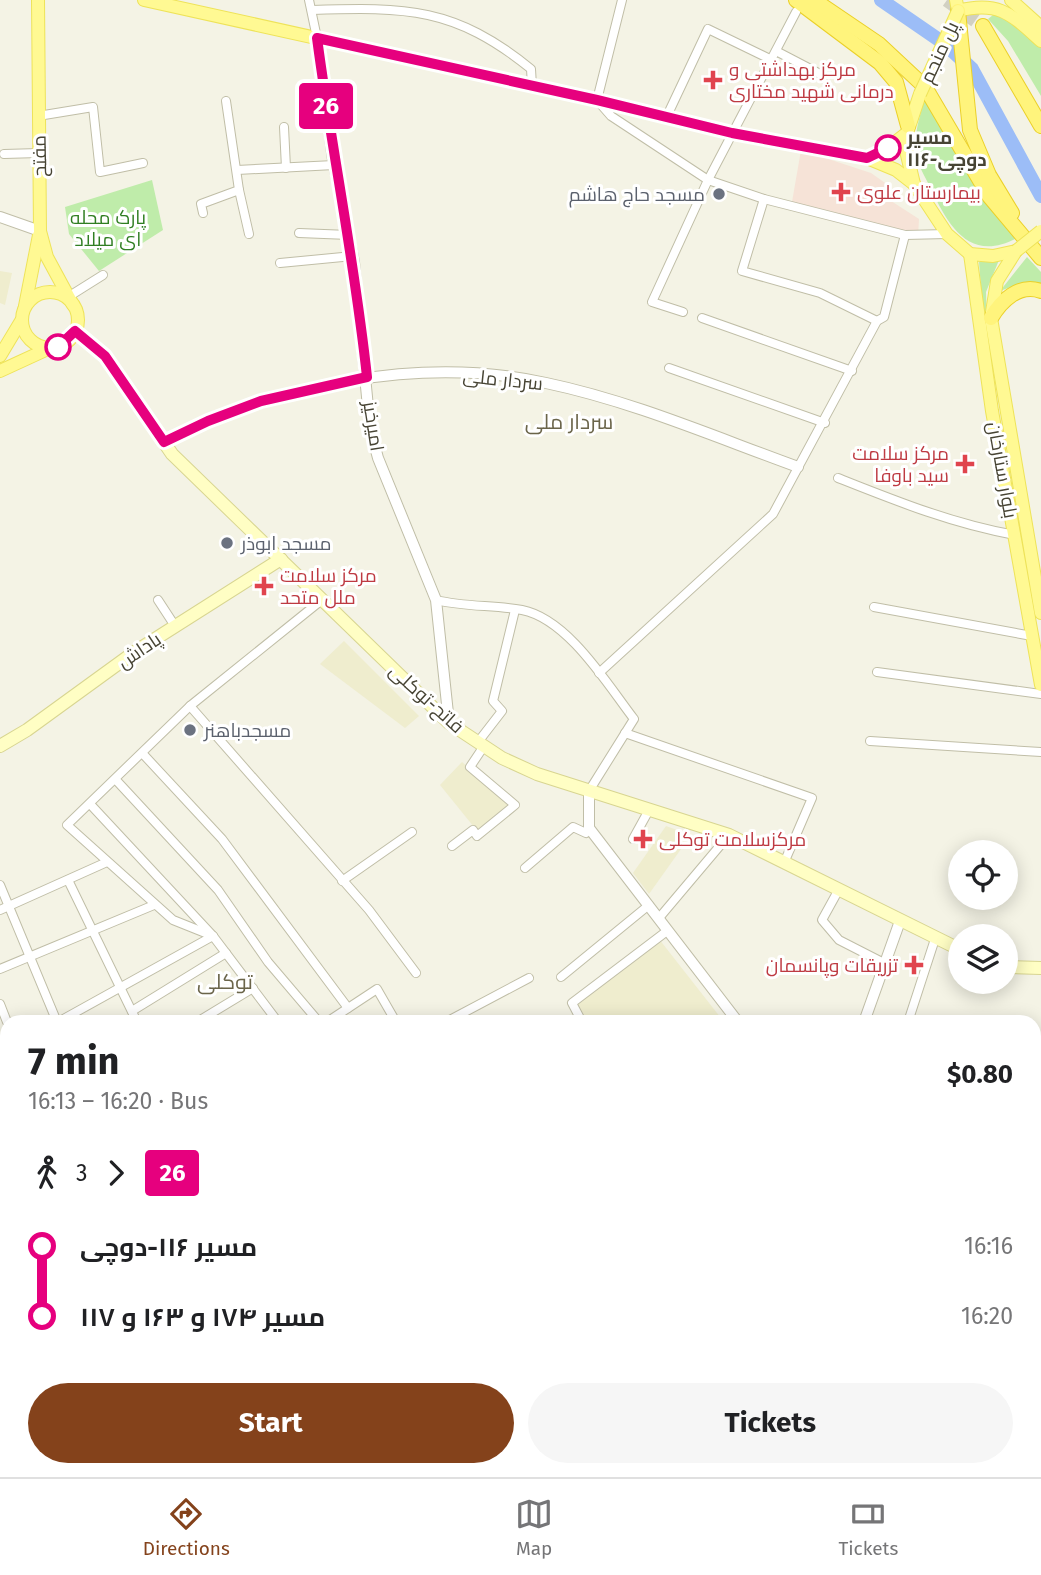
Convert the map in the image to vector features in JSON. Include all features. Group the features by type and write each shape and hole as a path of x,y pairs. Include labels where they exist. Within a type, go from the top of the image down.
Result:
{"highway":[{"path":"814,0 878,44 925,87 989,196 1041,258"},
{"path":"796,6 880,63 896,82 908,130"},
{"path":"957,6 970,130 989,176 1030,244"},
{"path":"1041,112 1008,55 983,26 1041,126"},
{"path":"990,318 1000,301 1015,293 1034,289 1041,291"}],"main road":[{"path":"144,0 597,100 732,133 867,158 896,170 914,184 947,234 970,254 993,256 1016,251"},
{"path":"1012,0 1041,27"},
{"path":"957,6 988,1 1001,5 1041,41"},
{"name":"مفتح","path":"36,3 40,231 47,257 71,301"},
{"name":"پل منجم","path":"908,130 957,6"},
{"path":"867,158 889,147 908,130"},
{"path":"908,130 907,155 914,184"},
{"name":"بلوار ستارخان","path":"1041,230 1016,251 997,281 990,318 1041,613"},
{"path":"0,356 21,321 40,231"},
{"name":"بلوار ستارخان","path":"970,254 992,411 1041,685"},
{"path":"0,372 65,343 75,331 77,313 67,298 48,292 39,294 24,307"},
{"path":"21,321 27,337 34,343 50,348"},
{"name":"فاتح-توکلی","path":"75,331 105,356 172,454 449,723 481,744 537,774 729,835 948,944"},
{"name":"پاداش","path":"0,746 175,626 281,559"},
{"path":"1018,967 1041,968"}],"street":[{"path":"309,0 317,38"},
{"path":"622,0 597,100 611,116 708,180 764,199 905,235 947,234"},
{"path":"683,312 652,302 708,180 774,55 796,6"},
{"path":"312,10 386,8 430,14 454,22 506,49 531,69 532,86"},
{"path":"666,118 708,29 824,76"},
{"name":"امیرخیز","path":"317,38 334,164 353,256 370,428 378,458 436,600 449,723"},
{"path":"226,100 239,190 249,234"},
{"path":"38,116 93,107 100,173 144,163"},
{"path":"284,127 286,169"},
{"path":"4,154 38,153"},
{"path":"237,170 334,164"},
{"path":"203,213 201,204 239,190"},
{"path":"764,199 742,271 820,293 877,321"},
{"path":"0,217 40,231"},
{"path":"299,233 349,235"},
{"path":"599,673 773,514 825,423 877,321 884,317 905,235"},
{"path":"280,263 353,256"},
{"path":"71,301 103,275"},
{"path":"702,318 852,371"},
{"path":"669,368 825,423"},
{"name":"سردار ملی","path":"164,442 208,421 261,401 367,377 484,373 546,383 618,403 798,467"},
{"path":"838,478 917,509 982,529 1014,535"},
{"path":"213,936 173,920 67,825 190,706 323,599"},
{"path":"158,600 175,626"},
{"path":"436,600 458,606 524,611 550,623 580,649 634,719 589,791 589,828 586,833 573,827 525,868"},
{"path":"874,607 1032,636"},
{"path":"452,846 473,830 477,836 515,805 470,767 502,711 493,701 515,610"},
{"path":"877,672 1041,694"},
{"path":"190,706 369,910 416,973"},
{"path":"625,733 812,798 784,863"},
{"path":"870,741 1041,752"},
{"path":"143,754 222,839 348,1008"},
{"path":"116,780 218,890 268,962 313,1015"},
{"path":"90,804 213,936 273,1015"},
{"path":"633,839 649,810"},
{"path":"589,828 733,1015"},
{"path":"342,881 412,832"},
{"path":"659,918 729,835"},
{"path":"4,908 107,862"},
{"path":"68,880 134,1015"},
{"path":"0,885 4,908 54,1015"},
{"path":"838,891 822,920 839,940 884,963"},
{"path":"0,969 154,905"},
{"path":"561,977 649,905"},
{"path":"866,1015 900,921"},
{"path":"578,1015 572,1003 667,931"},
{"path":"71,1015 213,936"},
{"path":"910,1015 935,939"},
{"path":"132,1011 226,953"},
{"path":"459,1015 529,978"},
{"path":"209,1015 253,988"},
{"path":"338,1015 377,989 392,1015"}],"shaded area":[{"name":"بیمارستان علوی","path":"801,150 871,173 888,185 888,199 919,219 918,237 792,202"},
{"path":"0,271 12,273 5,305 0,303"},
{"path":"344,641 419,716 405,728 320,664"},
{"path":"462,762 510,803 478,832 440,785"},
{"path":"666,826 691,835 649,894 633,873"},
{"path":"659,939 719,1015 581,1015 575,1004"}],"green space":[{"path":"993,15 1005,18 1041,42 1041,96 1008,41 988,19"},
{"path":"926,95 1017,238 1001,245 974,244 963,237 945,216 917,159 916,135"},
{"name":"پارک محله ای میلاد","path":"152,180 163,230 99,271 69,234 65,207"},
{"path":"1027,257 1041,272 1041,284 1016,285 1000,291"},
{"path":"999,260 986,292 987,326 984,327 979,262"}],"waterway":[{"path":"881,0 945,44 972,69 1041,196"}],"tunnel":[{"path":"947,0 983,26"}],"bus line":[{"name":"26","path":"58,347 71,338 75,331 105,356 164,442 242,407 367,377 354,262 333,160 317,38 732,133 867,158 888,148"}],"place":[{"name":"مرکز بهداشتی و درمانی شهید مختاری","path":"713,80"},
{"name":"مسیر ۱۱۶-دوچی","path":"888,148"},
{"name":"بیمارستان علوی","path":"841,192"},
{"name":"مسجد حاج هاشم","path":"719,194"},
{"name":"مرکز سلامت سید باوفا","path":"965,464"},
{"name":"مسجد ابوذر","path":"227,543"},
{"name":"مرکز سلامت ملل متحد","path":"264,586"},
{"name":"مسجدباهنر","path":"190,730"},
{"name":"مرکزسلامت توکلی","path":"643,839"},
{"name":"تزریقات وپانسمان","path":"914,965"}],"district":[{"name":"سردار ملی","path":"569,422"},
{"name":"توکلی","path":"225,982"}]}
